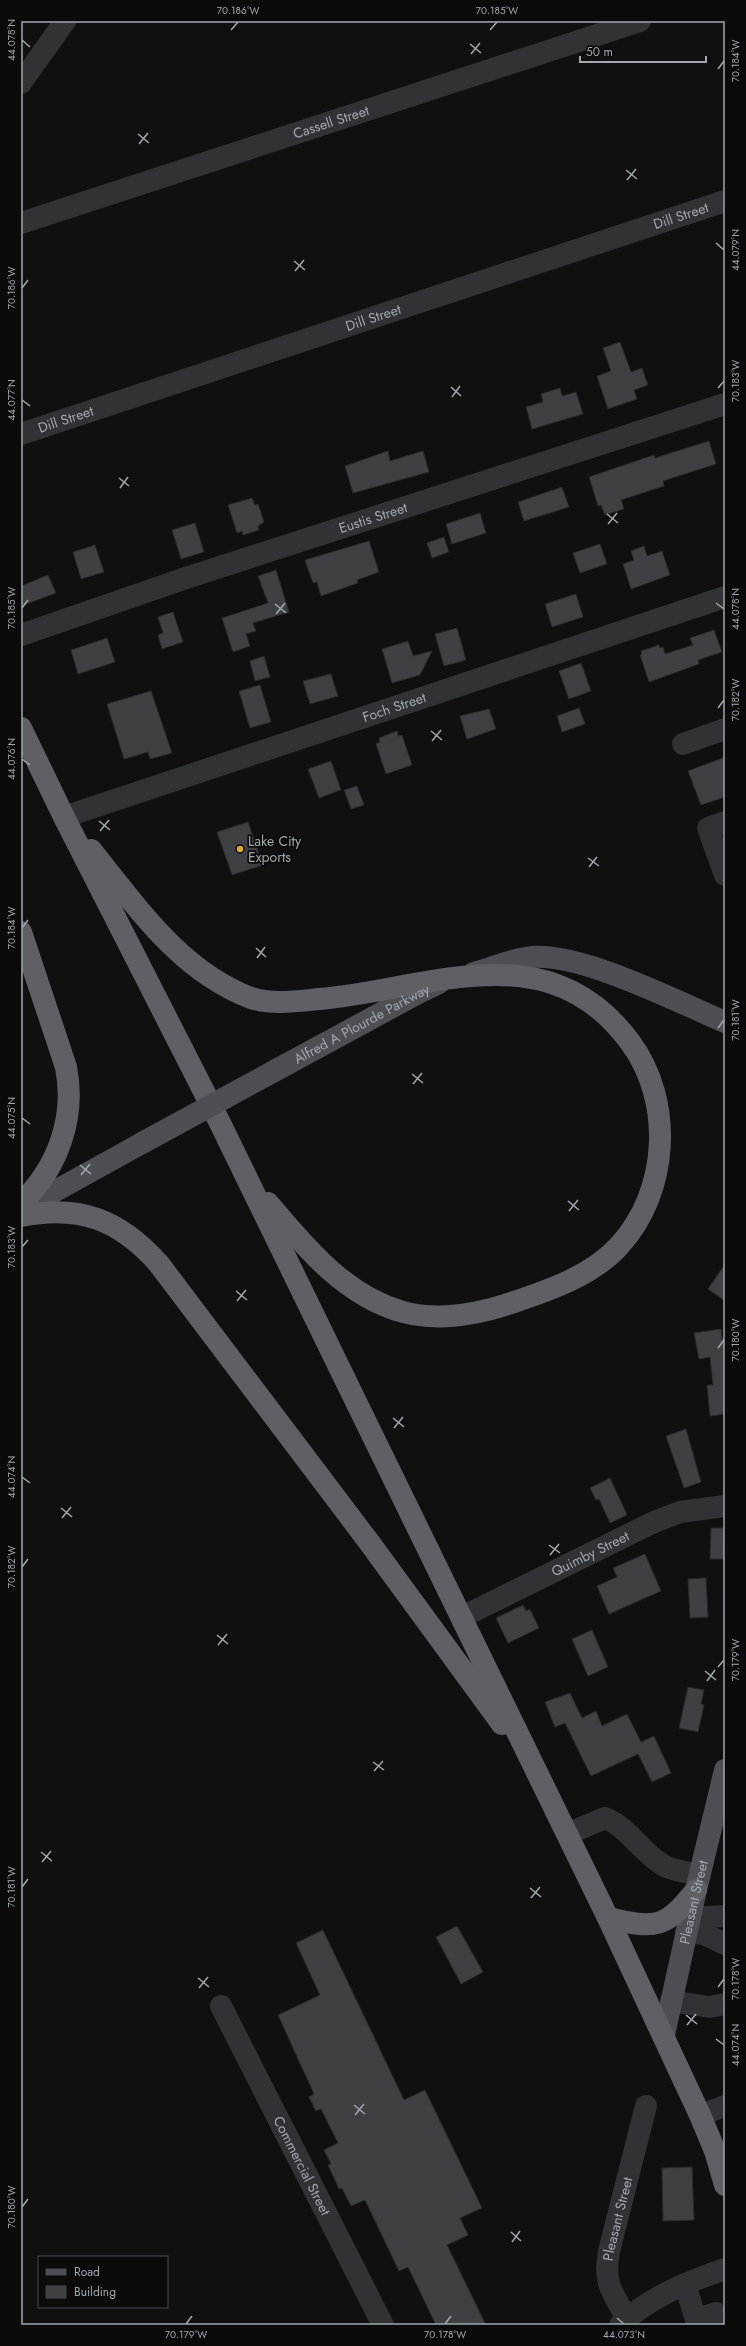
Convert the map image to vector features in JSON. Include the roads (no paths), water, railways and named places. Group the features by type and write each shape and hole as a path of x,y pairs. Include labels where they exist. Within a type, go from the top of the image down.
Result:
{"highway":[{"path":"21,728 64,817 246,1177 608,1918 664,2035 700,2115 724,2174"},
{"path":"64,817 167,942 207,976 254,999 287,1002 355,996 486,973 514,974 542,980 568,989 592,1004 613,1022 638,1054 650,1080 657,1106 660,1148 656,1176 640,1217 617,1249 587,1271 541,1293 476,1314 427,1316 403,1312 374,1301 349,1285 310,1252 246,1177"},
{"path":"21,932 66,1067 69,1081 69,1109 65,1128 54,1161 34,1191 21,1203"},
{"path":"21,1216 45,1211 77,1212 113,1226 140,1242 159,1264 369,1542 491,1709 542,1783"},
{"path":"608,1918 644,1925 658,1923 678,1912 697,1882"}],"main road":[{"name":"Alfred A Plourde Parkway","path":"21,1210 420,992 460,977 532,957 570,962 641,987 725,1022"},
{"name":"Pleasant Street","path":"664,2035 697,1882 725,1770"}],"street":[{"path":"21,83 65,21"},
{"name":"Cassell Street","path":"21,223 640,21"},
{"name":"Dill Street","path":"21,434 725,201"},
{"name":"Eustis Street","path":"21,635 186,578 725,404"},
{"name":"Foch Street","path":"64,817 725,596"},
{"path":"683,744 725,729"},
{"path":"725,822 708,828 725,874"},
{"name":"Quimby Street","path":"462,1618 652,1523 680,1512 725,1506"},
{"path":"567,1834 605,1818 617,1823 643,1851 664,1866 697,1882"},
{"path":"688,1925 725,1916"},
{"path":"688,1925 725,1944"},
{"path":"671,2001 709,2006 725,2004"},
{"name":"Commercial Street","path":"221,2006 383,2325"},
{"name":"Pleasant Street","path":"624,2322 610,2289 606,2270 609,2251 646,2106"},
{"path":"700,2115 725,2106"},
{"path":"624,2322 645,2305 686,2284 725,2269"},
{"path":"686,2284 688,2322 716,2313 721,2325"}],"place":[{"name":"Lake City Exports","path":"240,849"}]}
